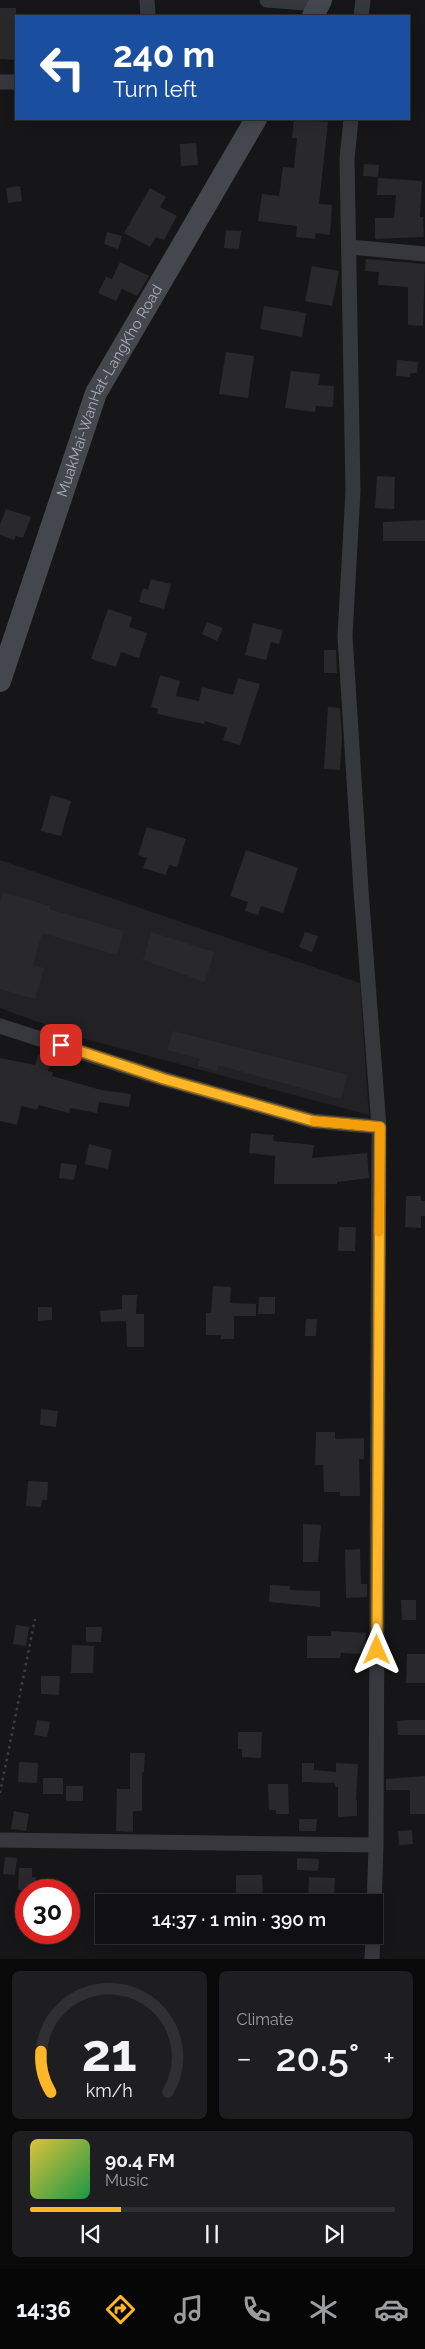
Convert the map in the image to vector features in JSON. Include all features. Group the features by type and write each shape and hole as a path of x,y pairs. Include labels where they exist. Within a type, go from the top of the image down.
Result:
{"main road":[{"name":"MuakMai-WanHat-LangKho Road","path":"0,681 96,393 255,120"}],"street":[{"path":"147,0 148,15"},
{"path":"267,0 318,7"},
{"path":"361,15 363,0"},
{"path":"0,82 15,82"},
{"path":"351,120 347,159 353,491 345,636 361,890 380,1127 374,1894"},
{"path":"350,247 425,254"},
{"path":"0,1026 164,1079 313,1121 380,1127"},
{"path":"0,1840 376,1845"},
{"path":"372,1959 373,1944"}],"path":[{"path":"0,1793 35,1619"}],"shaded area":[{"path":"0,860 360,983 369,1115 82,1038 0,1008"}],"building":[{"path":"0,8 16,8 15,60 0,59"},
{"path":"294,120 328,122 319,204 332,205 330,235 316,233 315,239 296,237 297,226 258,221 262,194 279,196 283,167 294,168 297,138 292,138"},
{"path":"196,143 198,165 181,166 180,144"},
{"path":"364,164 379,165 378,177 363,176"},
{"path":"378,178 422,181 420,217 423,217 424,237 375,239 375,218 394,218 396,195 377,195"},
{"path":"20,186 22,201 8,203 6,188"},
{"path":"150,188 166,197 160,207 177,216 164,240 156,237 150,247 124,233"},
{"path":"226,230 241,231 239,249 224,248"},
{"path":"107,232 122,236 118,249 104,244"},
{"path":"366,259 425,264 423,326 408,325 408,287 378,285 379,272 365,271"},
{"path":"120,262 149,276 137,296 122,289 116,301 98,293 106,277 112,279"},
{"path":"312,266 339,271 332,306 305,301"},
{"path":"264,306 306,313 302,337 260,329"},
{"path":"226,352 254,356 248,398 219,394"},
{"path":"397,360 418,362 417,373 410,373 410,377 396,376"},
{"path":"291,371 320,374 318,385 334,386 333,407 316,406 315,412 285,408"},
{"path":"377,476 395,477 394,509 375,508"},
{"path":"6,509 31,517 23,538 16,536 14,540 0,535 0,525"},
{"path":"425,520 425,541 383,541 383,522"},
{"path":"151,579 171,584 164,609 139,602 143,588 148,590"},
{"path":"108,609 132,617 129,627 147,633 139,658 121,652 116,667 91,659"},
{"path":"207,622 223,628 217,641 202,634"},
{"path":"253,623 283,630 279,644 271,642 266,660 245,655"},
{"path":"324,650 336,650 337,673 324,673"},
{"path":"160,675 180,681 176,696 199,701 202,687 233,695 238,678 260,684 240,745 223,740 227,728 205,721 204,724 157,714 158,709 151,707"},
{"path":"328,707 340,708 342,738 340,770 324,769"},
{"path":"51,795 71,801 61,836 41,831"},
{"path":"147,827 186,839 177,867 169,865 166,875 143,868 147,858 138,855"},
{"path":"246,850 298,868 283,913 261,906 258,915 245,911 248,902 230,896"},
{"path":"3,892 50,906 49,909 124,931 117,955 42,933 33,965 44,968 35,999 0,989 0,901"},
{"path":"151,932 214,952 205,982 143,960"},
{"path":"305,932 318,936 312,952 299,947"},
{"path":"173,1031 347,1075 341,1099 218,1065 217,1071 198,1066 200,1059 167,1050"},
{"path":"38,1054 51,1057 48,1071 53,1072 52,1076 101,1090 131,1094 129,1107 99,1102 97,1113 70,1108 69,1113 39,1105 37,1110 21,1106 17,1125 0,1121 0,1058 35,1065"},
{"path":"251,1133 274,1135 273,1141 314,1145 312,1158 367,1153 369,1178 337,1182 337,1184 274,1184 275,1156 249,1153"},
{"path":"89,1144 112,1150 108,1169 85,1164"},
{"path":"61,1163 77,1165 74,1180 59,1178"},
{"path":"406,1196 421,1196 421,1201 425,1201 425,1216 421,1216 421,1228 405,1227"},
{"path":"339,1227 356,1227 355,1251 338,1251"},
{"path":"213,1286 231,1287 230,1303 256,1304 256,1316 234,1316 234,1339 221,1339 221,1335 206,1335 206,1313 211,1313"},
{"path":"122,1295 137,1295 136,1314 144,1314 144,1347 127,1347 126,1321 101,1322 100,1311 122,1309"},
{"path":"259,1297 275,1297 275,1314 258,1314"},
{"path":"38,1307 52,1307 52,1320 38,1321"},
{"path":"306,1319 317,1319 316,1336 305,1336"},
{"path":"41,1409 58,1411 56,1427 40,1425"},
{"path":"316,1432 335,1432 335,1439 364,1438 364,1459 359,1459 360,1496 340,1496 340,1492 324,1492 323,1465 315,1465"},
{"path":"28,1481 48,1482 47,1500 42,1500 41,1507 26,1506"},
{"path":"303,1524 321,1525 318,1562 303,1562"},
{"path":"360,1549 361,1584 367,1584 367,1597 346,1598 345,1550"},
{"path":"270,1585 290,1586 290,1590 320,1591 320,1607 269,1602"},
{"path":"401,1600 416,1600 416,1620 402,1620"},
{"path":"16,1625 29,1627 26,1646 13,1644"},
{"path":"86,1627 102,1627 101,1642 86,1642"},
{"path":"331,1631 366,1633 365,1654 341,1653 340,1658 307,1658 307,1636 331,1636"},
{"path":"72,1645 94,1646 93,1673 71,1673"},
{"path":"407,1654 425,1654 425,1683 406,1683"},
{"path":"41,1676 60,1676 59,1695 41,1694"},
{"path":"37,1720 50,1722 47,1737 34,1735"},
{"path":"425,1720 425,1735 398,1735 397,1721"},
{"path":"238,1732 262,1732 261,1758 242,1757 242,1749 238,1749"},
{"path":"130,1753 145,1753 144,1772 142,1772 142,1811 133,1811 133,1832 116,1831 117,1789 130,1789"},
{"path":"19,1762 38,1763 37,1783 18,1782"},
{"path":"302,1763 314,1763 314,1770 336,1772 336,1763 358,1764 357,1816 338,1817 338,1787 335,1787 335,1783 302,1782"},
{"path":"425,1776 425,1814 410,1814 410,1790 386,1790 386,1779"},
{"path":"43,1778 63,1778 63,1794 43,1794"},
{"path":"268,1784 288,1784 289,1814 276,1814 276,1810 269,1810"},
{"path":"66,1786 83,1786 83,1801 66,1801"},
{"path":"14,1811 29,1814 26,1831 11,1829"},
{"path":"299,1819 317,1819 316,1831 299,1831"},
{"path":"412,1830 413,1844 399,1845 398,1831"},
{"path":"5,1857 17,1858 15,1875 3,1874"},
{"path":"297,1858 319,1859 318,1871 297,1870"},
{"path":"19,1868 32,1868 32,1877 36,1877 36,1879 18,1879"},
{"path":"236,1875 262,1875 263,1894 236,1894"},
{"path":"309,1877 335,1878 334,1894 308,1894"}],"slow traffic":[{"path":"314,1121 380,1127 379,1232"}],"route":[{"path":"61,1045 164,1079 313,1121 380,1127 377,1650"}]}
